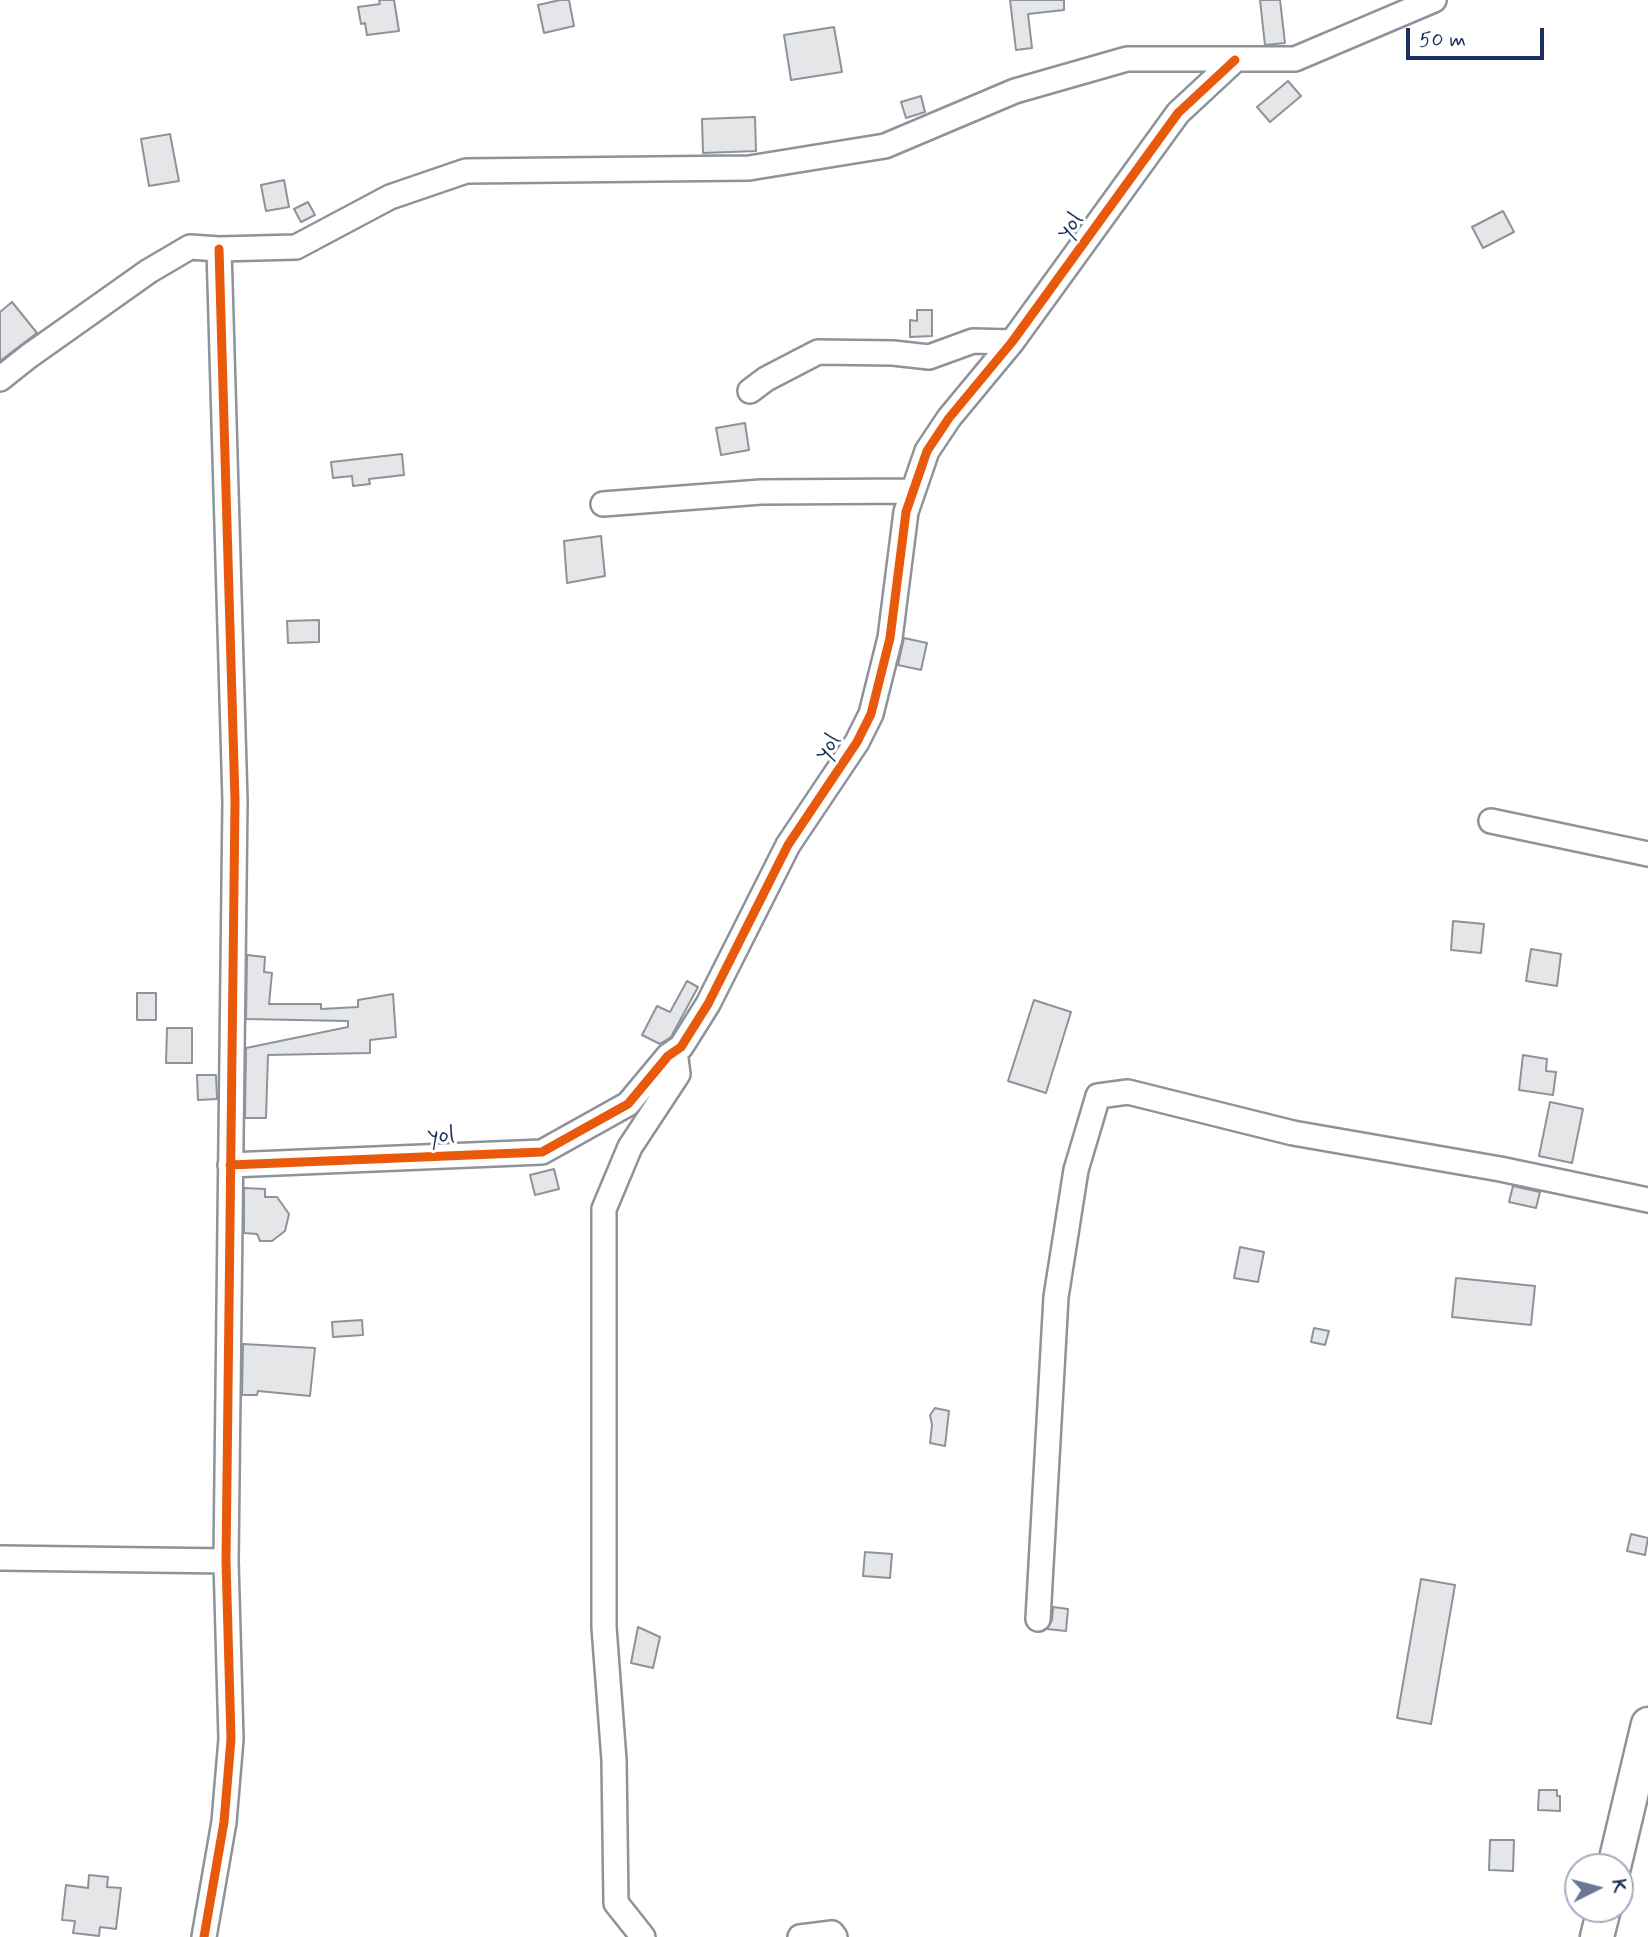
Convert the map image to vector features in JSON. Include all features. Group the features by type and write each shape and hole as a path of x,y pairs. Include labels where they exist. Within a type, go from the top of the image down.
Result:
{"main road":[{"path":"1617,1853 1648,1724"}],"street":[{"path":"0,379 159,265 190,247 296,247 390,197 466,172 749,168 885,146 1015,91 1127,59 1295,59 1434,0"},
{"name":"yol","path":"230,1165 542,1152 628,1104 681,1047 708,1004 788,845 857,742 871,714 890,638 905,512 927,451 949,418 1012,342 1178,113 1235,60"},
{"path":"204,1937 224,1822 231,1740 226,1562 235,801 219,249"},
{"path":"750,391 766,379 818,352 893,353 929,357 973,341 1012,342"},
{"path":"603,504 761,492 913,491"},
{"path":"1491,821 1648,854"},
{"path":"643,1937 616,1903 614,1759 604,1626 604,1209 630,1147 678,1074 675,1051"},
{"path":"1038,1619 1056,1297 1076,1170 1098,1096 1129,1092 1293,1133 1500,1168 1648,1200"},
{"path":"0,1558 226,1562"},
{"path":"800,1937 832,1933 835,1937"}],"building":[{"path":"379,0 394,0 399,31 367,35 365,23 361,24 358,7 380,4"},
{"path":"569,0 574,26 544,33 538,5"},
{"path":"1010,0 1064,0 1064,10 1028,14 1032,48 1016,50"},
{"path":"1260,0 1280,0 1285,43 1265,45"},
{"path":"834,27 842,72 791,80 784,35"},
{"path":"1288,81 1301,96 1270,122 1257,107"},
{"path":"921,96 925,112 906,118 901,102"},
{"path":"755,117 756,151 703,153 702,119"},
{"path":"170,134 179,181 149,186 141,139"},
{"path":"284,180 289,207 266,211 261,185"},
{"path":"308,202 315,215 301,222 294,209"},
{"path":"1503,211 1514,232 1483,248 1472,227"},
{"path":"12,302 37,333 0,361 0,312"},
{"path":"917,310 932,310 932,336 910,337 910,320 917,321"},
{"path":"745,423 749,450 721,455 716,428"},
{"path":"402,454 404,475 369,479 370,484 353,486 352,476 333,478 331,462"},
{"path":"601,536 605,576 567,583 564,541"},
{"path":"319,620 319,642 288,643 287,621"},
{"path":"904,638 927,643 921,670 898,665"},
{"path":"1453,921 1484,924 1481,953 1451,950"},
{"path":"1531,949 1561,954 1557,986 1526,981"},
{"path":"247,955 265,957 264,972 272,973 269,1004 321,1004 321,1009 358,1007 358,1000 393,994 396,1037 370,1040 370,1053 268,1055 266,1118 245,1118 246,1048 348,1027 348,1021 246,1019"},
{"path":"687,981 698,987 671,1037 660,1044 642,1035 657,1006 670,1012"},
{"path":"137,993 156,993 156,1020 137,1020"},
{"path":"1034,1000 1071,1012 1046,1093 1008,1081"},
{"path":"167,1028 192,1028 192,1063 166,1063"},
{"path":"1523,1055 1547,1059 1546,1071 1556,1072 1553,1095 1519,1090"},
{"path":"197,1075 216,1075 217,1099 198,1100"},
{"path":"1550,1102 1583,1109 1572,1163 1539,1156"},
{"path":"554,1169 559,1189 535,1195 530,1175"},
{"path":"1513,1186 1540,1192 1536,1208 1509,1202"},
{"path":"244,1188 265,1189 265,1197 277,1197 289,1214 285,1231 272,1241 260,1241 257,1234 244,1233"},
{"path":"1240,1247 1264,1252 1258,1282 1234,1278"},
{"path":"1456,1278 1535,1286 1531,1325 1452,1317"},
{"path":"362,1320 363,1335 333,1337 332,1322"},
{"path":"1314,1328 1329,1331 1325,1345 1311,1342"},
{"path":"243,1344 315,1348 310,1396 258,1391 257,1395 242,1395"},
{"path":"935,1408 949,1411 945,1446 930,1443 930,1415"},
{"path":"1631,1534 1648,1538 1645,1555 1627,1551"},
{"path":"865,1552 892,1554 890,1578 863,1576"},
{"path":"1421,1579 1455,1585 1431,1724 1397,1718"},
{"path":"1053,1607 1068,1609 1066,1631 1047,1629 1052,1620"},
{"path":"638,1627 660,1637 653,1668 631,1663"},
{"path":"1539,1790 1557,1790 1557,1796 1560,1796 1560,1811 1538,1810"},
{"path":"1490,1840 1514,1840 1513,1871 1489,1870"},
{"path":"89,1875 108,1877 107,1887 121,1888 116,1929 100,1927 99,1936 73,1933 75,1921 62,1920 66,1885 88,1888"}],"cycle path":[{"path":"230,1165 542,1152 628,1104 668,1056 681,1047 708,1004 788,845 857,742 871,714 890,638 906,512 927,451 949,418 1012,342 1178,113 1235,60"},
{"path":"204,1937 224,1822 231,1739 226,1561 235,801 219,249"}]}
